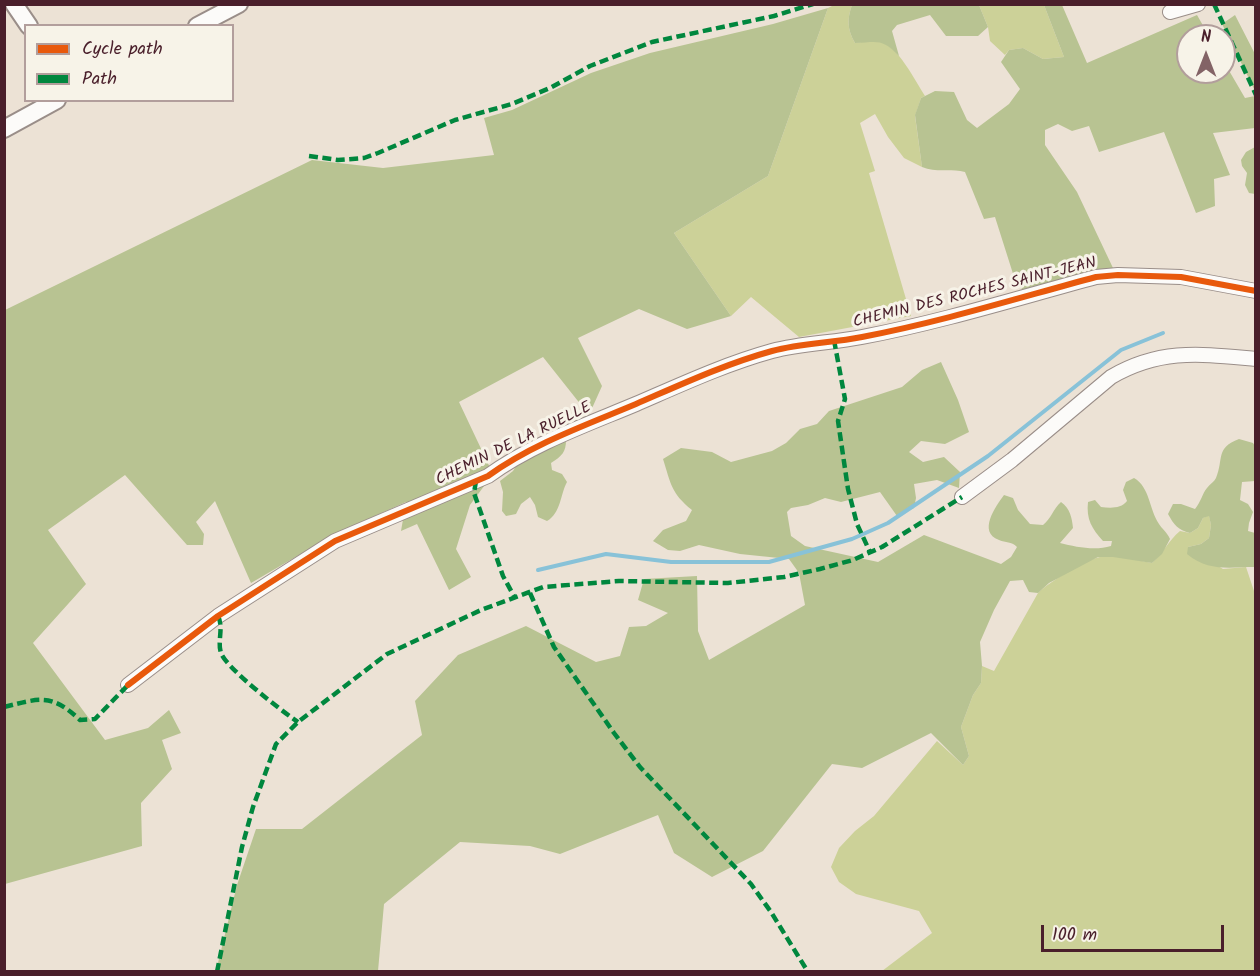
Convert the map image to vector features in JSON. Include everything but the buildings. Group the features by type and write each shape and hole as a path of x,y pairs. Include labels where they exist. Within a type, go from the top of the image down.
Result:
{"street":[{"path":"201,24 239,4"},
{"path":"1170,12 1198,4"},
{"path":"21,15 38,24"},
{"path":"6,128 37,102"},
{"path":"6,128 53,102"},
{"name":"CHEMIN DES ROCHES SAINT-JEAN","path":"808,343 860,338 940,320 1096,277 1118,275 1181,277 1256,291"},
{"name":"CHEMIN DE LA RUELLE","path":"128,685 218,616 335,541 488,476 507,462 556,438 658,393 771,351 808,343"},
{"path":"962,497 1012,460 1111,377 1126,368 1144,361 1176,355 1216,355 1256,359"}],"green space":[{"path":"834,5 852,5 849,24 855,43 879,41 893,49 925,96 921,98 915,116 922,167 904,158 888,137 875,114 860,123 875,171 869,173 911,316 799,337 751,297 731,316 674,233 768,176 828,8"},
{"path":"852,5 979,5 988,27 978,36 946,36 930,15 897,25 892,31 899,56 888,46 879,42 855,43 849,24"},
{"path":"979,5 1044,5 1064,57 1043,59 1023,48 1009,50 1005,55 990,41 988,27"},
{"path":"1044,5 1062,5 1087,63 1176,24 1176,84 1236,83 1245,98 1255,96 1255,128 1213,133 1230,175 1214,179 1215,206 1196,213 1164,132 1099,152 1089,126 1072,131 1058,124 1045,130 1045,145 1077,192 1113,268 1023,290 1015,280 995,217 984,219 965,172 932,170 922,167 915,115 921,98 935,91 954,92 967,120 977,128 1009,104 1020,89 1001,62 1009,50 1023,48 1043,59 1064,57"},
{"path":"828,8 768,176 674,233 731,316 687,329 639,309 578,338 602,386 589,415 543,357 459,402 493,474 470,505 456,549 471,577 449,590 417,524 401,531 406,502 335,534 251,583 215,501 196,522 204,534 203,545 187,545 125,475 48,530 86,584 33,643 105,740 148,728 169,710 181,733 162,740 172,769 141,803 142,846 5,884 5,310 312,160 383,168 494,155 484,118 512,110 591,73 650,53 773,24"},
{"path":"1197,15 1202,24 1176,24"},
{"path":"1235,15 1255,54 1255,91 1236,52 1236,24 1222,24"},
{"path":"1256,147 1255,194 1249,193 1245,185 1247,173 1241,160 1246,152"},
{"path":"941,362 969,432 945,444 921,441 909,452 923,462 944,457 960,472 959,488 937,480 914,484 916,498 914,508 897,516 880,492 841,502 825,498 808,505 791,508 787,512 791,536 805,546 878,562 924,535 1001,564 1011,557 1017,547 999,540 989,531 990,519 1004,495 1013,498 1018,510 1030,524 1043,525 1061,502 1067,507 1073,528 1060,543 1086,548 1111,546 1112,541 1103,541 1093,528 1088,514 1088,502 1095,500 1101,507 1122,505 1127,501 1123,490 1126,482 1134,478 1143,487 1160,526 1170,539 1162,554 1152,563 1098,557 1049,583 1038,593 1029,592 1023,580 1010,581 980,642 981,683 973,695 961,727 969,756 963,765 931,733 862,768 832,764 763,851 712,877 674,853 658,815 560,854 530,846 460,842 384,904 378,971 216,971 237,885 256,829 302,829 422,735 415,701 458,655 526,626 596,662 620,656 629,627 646,626 668,613 638,600 644,579 697,576 698,631 709,660 805,605 799,573 789,559 740,554 699,545 680,551 668,550 653,541 663,530 686,521 692,510 676,493 663,459 681,448 712,452 731,462 772,451 786,443 800,429 817,424 829,411 902,387 922,370"},
{"path":"1239,439 1253,443 1255,446 1255,481 1242,482 1240,500 1248,504 1253,512 1248,531 1255,533 1255,567 1228,568 1203,564 1187,554 1188,547 1201,544 1209,538 1211,525 1209,516 1203,518 1198,528 1190,533 1177,526 1168,514 1173,504 1195,509 1205,490 1216,478 1223,450 1231,442"},
{"path":"566,440 563,453 551,463 552,470 562,474 567,482 552,518 547,521 538,517 530,497 521,504 516,514 506,516 502,511 503,492 500,481 513,471 519,461"},
{"path":"1209,515 1211,525 1209,538 1201,544 1188,547 1223,569 1246,567 1255,594 1255,971 882,971 932,933 919,911 856,894 839,882 831,867 839,848 874,816 937,741 963,765 969,756 961,727 973,695 981,683 982,666 994,671 1038,593 1068,572 1100,557 1120,557 1152,563 1180,531 1190,533 1198,528 1203,518"}],"waterway":[{"path":"538,570 606,554 671,562 769,562 852,539 888,523 988,456 1121,350 1163,333"}],"marked path":[{"path":"309,156 338,160 364,158 455,120 512,104 550,88 590,66 652,42 774,16 813,4"},
{"path":"1214,4 1256,95"},
{"path":"834,340 845,399 838,421 848,489 857,524 870,552"},
{"path":"476,481 474,493 503,576 515,598"},
{"path":"217,972 242,847 253,807 276,744 298,722 387,654 481,610 543,587 619,581 728,583 784,577 853,560 882,547 962,497"},
{"path":"530,593 554,647 614,733 640,767 751,884 808,972"},
{"path":"218,616 220,648 225,660 256,689 298,722"},
{"path":"4,707 27,701 45,700 61,705 80,720 95,719 128,685"}],"cycle path":[{"path":"128,685 218,616 335,541 488,476 523,454 560,436 737,362 783,348 892,331 1096,277 1118,275 1181,277 1256,291"}]}
